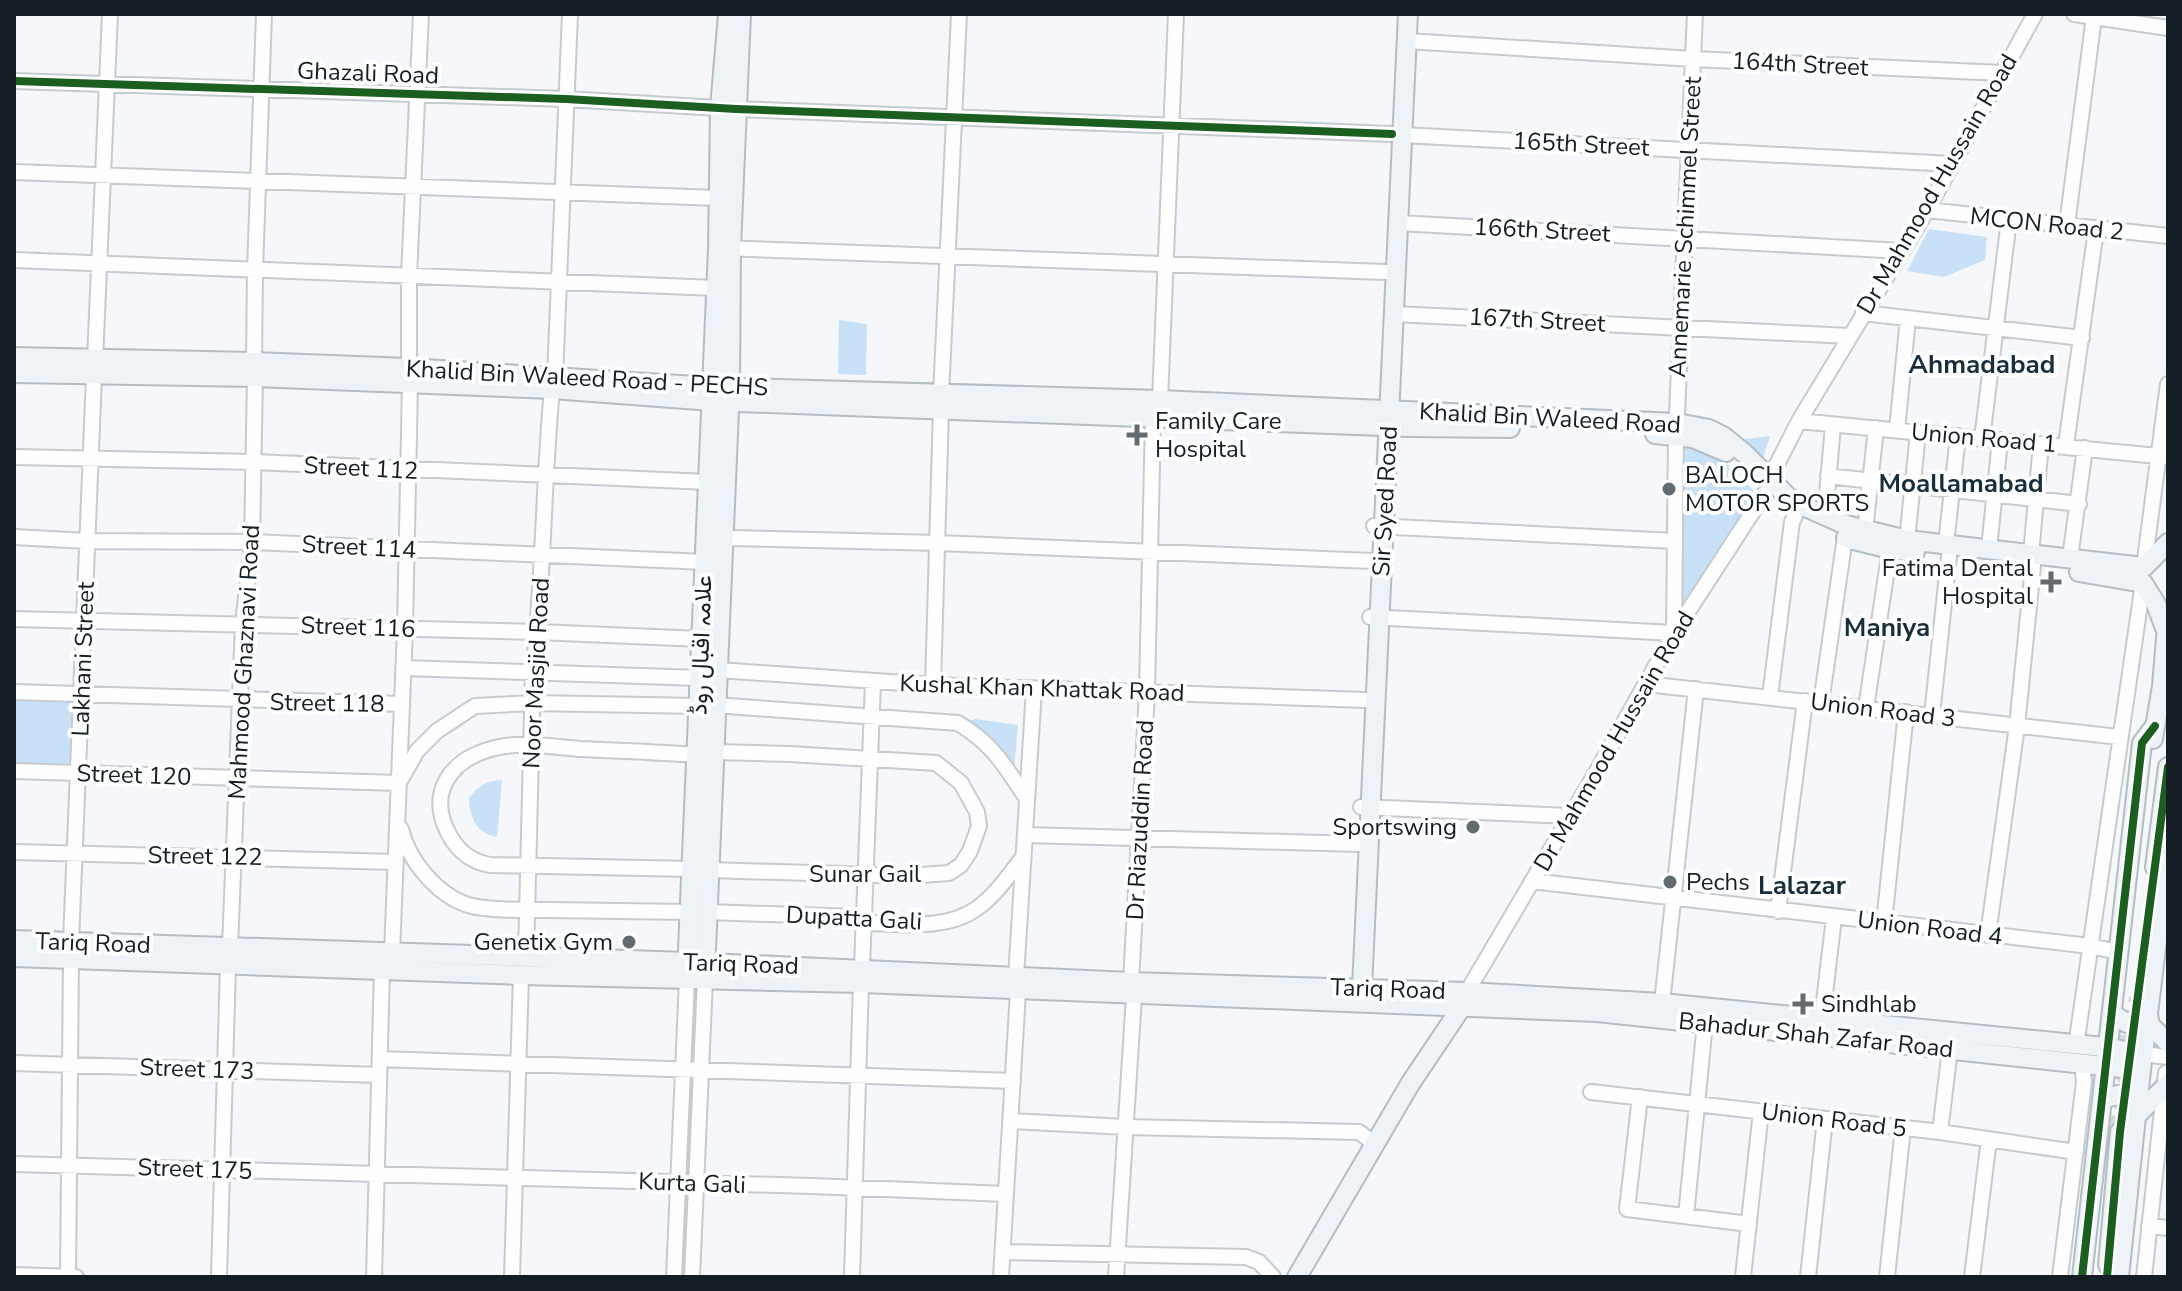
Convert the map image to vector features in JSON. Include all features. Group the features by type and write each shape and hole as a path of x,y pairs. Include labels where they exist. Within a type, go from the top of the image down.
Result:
{"main road":[{"name":"علامہ اقبال روڈ","path":"707,706 700,678 701,639 708,482 721,394 728,14"},
{"name":"علامہ اقبال روڈ","path":"696,970 707,706 718,670 723,540 717,288 725,248 718,198 741,14"},
{"name":"Sir Syed Road","path":"1379,418 1394,314 1385,272 1396,162 1397,14"},
{"name":"Sir Syed Road","path":"1397,134 1408,14"},
{"name":"Sir Syed Road","path":"1358,988 1379,526 1379,418 1398,223 1396,162"},
{"name":"Khalid Bin Waleed Road - PECHS","path":"14,357 95,368"},
{"name":"Khalid Bin Waleed Road - PECHS","path":"14,373 95,368 255,369 410,375 721,394 941,402 1153,418"},
{"name":"Khalid Bin Waleed Road - PECHS","path":"941,402 1160,400"},
{"name":"Khalid Bin Waleed Road","path":"1160,400 1505,428 1677,429 1731,455 1795,516 1845,537 1890,549 1989,549 2032,560"},
{"name":"Khalid Bin Waleed Road","path":"1153,418 1379,418"},
{"name":"Khalid Bin Waleed Road","path":"1767,486 1825,517 1865,531 1948,550 2032,560 2070,558 2099,568 2144,575"},
{"name":"Sir Syed Road","path":"1358,988 1360,844 1366,808 1366,700 1375,617 1372,561 1379,526"},
{"path":"2168,543 2144,575 2167,622 2130,995 2168,767"},
{"path":"2032,560 2099,568"},
{"path":"2082,1277 2142,743 2155,726"},
{"path":"2119,1277 2168,851"},
{"name":"Tariq Road","path":"14,940 71,950 387,961 526,956 696,970 1132,989 1465,998"},
{"name":"Tariq Road","path":"14,957 71,950"},
{"name":"Tariq Road","path":"387,961 521,975 696,970"},
{"name":"Tariq Road","path":"1132,989 1358,988 1465,998"},
{"name":"Bahadur Shah Zafar Road","path":"1465,998 1662,1003 1822,1019 2142,1062"},
{"name":"Bahadur Shah Zafar Road","path":"1465,998 1950,1049 2079,1054"},
{"name":"Dr Mahmood Hussain Road","path":"1297,1277 1465,998"},
{"path":"2112,1012 2127,1023 2148,1015"},
{"path":"2102,1102 2101,1090 2079,1054 2100,1032 2112,1012"},
{"path":"2148,1015 2150,1025 2168,1043"},
{"path":"2137,1110 2167,1079"},
{"path":"2102,1102 2128,1094 2135,1097 2137,1110"},
{"path":"2091,1277 2114,1132 2107,1277"}],"street":[{"name":"Lakhani Street","path":"68,1277 71,950 110,14"},
{"name":"Mahmood Ghaznavi Road","path":"219,1277 239,701 255,462 255,270 264,14"},
{"path":"374,1277 379,1075 396,862 405,629 409,276 421,14"},
{"name":"Noor Masjid Road","path":"526,956 533,672 538,632 544,475 554,383 570,14"},
{"path":"933,685 941,402 959,14"},
{"path":"1160,400 1176,14"},
{"name":"Annemarie Schimmel Street","path":"1674,633 1677,429 1695,14"},
{"name":"Dr Mahmood Hussain Road","path":"1465,998 1674,633 1767,486 1799,421 1927,210 2035,14"},
{"path":"2074,14 2168,28"},
{"path":"2067,225 2094,17"},
{"name":"164th Street","path":"1407,41 1693,59 2002,73"},
{"name":"Ghazali Road","path":"14,81 566,99 728,109 1169,126"},
{"name":"165th Street","path":"1169,126 1397,134 1952,164"},
{"path":"14,172 718,198"},
{"name":"MCON Road 2","path":"1927,210 2168,236"},
{"path":"1982,439 2009,220"},
{"name":"166th Street","path":"1398,223 1902,251"},
{"path":"2066,445 2096,230"},
{"path":"725,248 1385,272"},
{"path":"14,260 717,288"},
{"path":"1863,313 2082,338"},
{"name":"167th Street","path":"1394,314 1850,336"},
{"path":"1897,430 1908,318"},
{"path":"2060,1277 2084,1082 2079,1054 2090,946 2119,737 2164,456 2168,384"},
{"name":"Dr Riazuddin Road","path":"1116,1277 1147,692 1153,418"},
{"name":"Union Road 1","path":"1799,421 2164,456"},
{"path":"1825,517 1833,425"},
{"path":"1865,531 1876,428"},
{"path":"1907,540 1918,433"},
{"path":"1932,715 1958,436"},
{"path":"1989,549 2000,440"},
{"path":"1988,935 2017,726 2041,444"},
{"path":"2070,558 2085,448"},
{"name":"Street 112","path":"14,457 255,462 708,482"},
{"path":"1828,476 2079,504"},
{"path":"1770,697 1795,516"},
{"path":"1379,526 1675,541"},
{"name":"Street 114","path":"14,537 87,541 252,542 705,562"},
{"path":"1821,703 1845,537"},
{"path":"723,540 938,543 1372,561"},
{"path":"1866,708 1890,549"},
{"path":"1375,617 1674,633"},
{"name":"Street 116","path":"14,619 701,639"},
{"path":"403,668 700,678"},
{"name":"Kushal Khan Khattak Road","path":"718,670 933,685 1366,700"},
{"path":"852,1277 873,682"},
{"name":"Union Road 3","path":"1646,684 2119,737"},
{"path":"1001,1277 1034,689"},
{"path":"1662,1003 1696,689"},
{"name":"Street 118","path":"14,692 401,704"},
{"path":"1778,911 1805,701"},
{"path":"398,783 417,751 437,731 475,706 532,703 707,706 958,723 981,737 1000,758 1027,799"},
{"path":"1884,923 1906,712"},
{"name":"Sunar Gail","path":"531,745 936,763 950,771 971,797 979,826 970,851 961,865 949,873 865,876 490,865 477,862 456,845 442,821 439,797 453,770 474,754 497,747 531,745"},
{"name":"Street 120","path":"14,771 398,783"},
{"path":"1366,808 1570,816"},
{"name":"Dupatta Gali","path":"398,815 403,838 415,860 448,896 470,906 526,910 856,917 864,923 946,922 960,918 985,902 1023,857"},
{"path":"1025,835 1360,844"},
{"name":"Street 122","path":"14,852 396,862"},
{"name":"Union Road 4","path":"1532,881 2090,946 2119,952"},
{"path":"1822,1019 1834,917"},
{"name":"علامہ اقبال روڈ","path":"674,1277 683,1069 696,970"},
{"name":"علامہ اقبال روڈ","path":"692,1277 701,1070 696,970"},
{"path":"512,1277 521,975"},
{"path":"1686,1216 1705,1023"},
{"path":"1940,1132 1950,1049"},
{"name":"Bahadur Shah Zafar Road","path":"2142,1062 2168,1057"},
{"path":"380,1059 1013,1081"},
{"name":"Bahadur Shah Zafar Road","path":"2142,1062 2167,1079"},
{"name":"Street 173","path":"14,1063 379,1075"},
{"path":"2144,1277 2167,1079"},
{"name":"Union Road 5","path":"1591,1092 1940,1132 2076,1152"},
{"path":"1640,1097 1627,1209 1749,1224"},
{"path":"1743,1277 1761,1111"},
{"path":"1808,1277 1825,1119"},
{"path":"1010,1121 1359,1132 1375,1144"},
{"path":"1887,1277 1903,1128"},
{"path":"1972,1277 1989,1139"},
{"name":"Street 175","path":"14,1164 377,1174"},
{"name":"Kurta Gali","path":"377,1174 1006,1194"},
{"path":"2149,1226 2168,1228"},
{"path":"1003,1252 1246,1257 1259,1262 1273,1277"},
{"path":"14,1275 76,1277"}],"shaded area":[{"path":"1929,229 1987,237 1985,260 1944,277 1907,271"},
{"path":"839,320 867,324 866,375 838,374"},
{"path":"1770,436 1762,461 1737,440"},
{"path":"1675,441 1711,452 1754,491 1674,633"},
{"path":"14,692 81,694 78,773 14,771"},
{"path":"975,719 1018,725 1014,770 964,724"},
{"path":"502,780 497,837 484,832 476,824 469,798 483,785"}],"tunnel":[{"path":"2123,1110 2138,998"},
{"path":"2109,1133 2120,1012"}],"cycle path":[{"path":"14,81 566,99 736,109 1392,134"},
{"path":"2082,1277 2142,743 2155,726"},
{"path":"2107,1277 2120,1132 2168,767"}],"place":[{"name":"Family Care Hospital","path":"1137,435"},
{"name":"BALOCH MOTOR SPORTS","path":"1669,489"},
{"name":"Fatima Dental Hospital","path":"2051,582"},
{"name":"Sportswing","path":"1473,827"},
{"name":"Pechs","path":"1670,882"},
{"name":"Genetix Gym","path":"629,942"},
{"name":"Sindhlab","path":"1803,1004"}],"district":[{"name":"Ahmadabad","path":"1982,364"},
{"name":"Moallamabad","path":"1961,483"},
{"name":"Maniya","path":"1887,627"},
{"name":"Lalazar","path":"1802,885"}]}
